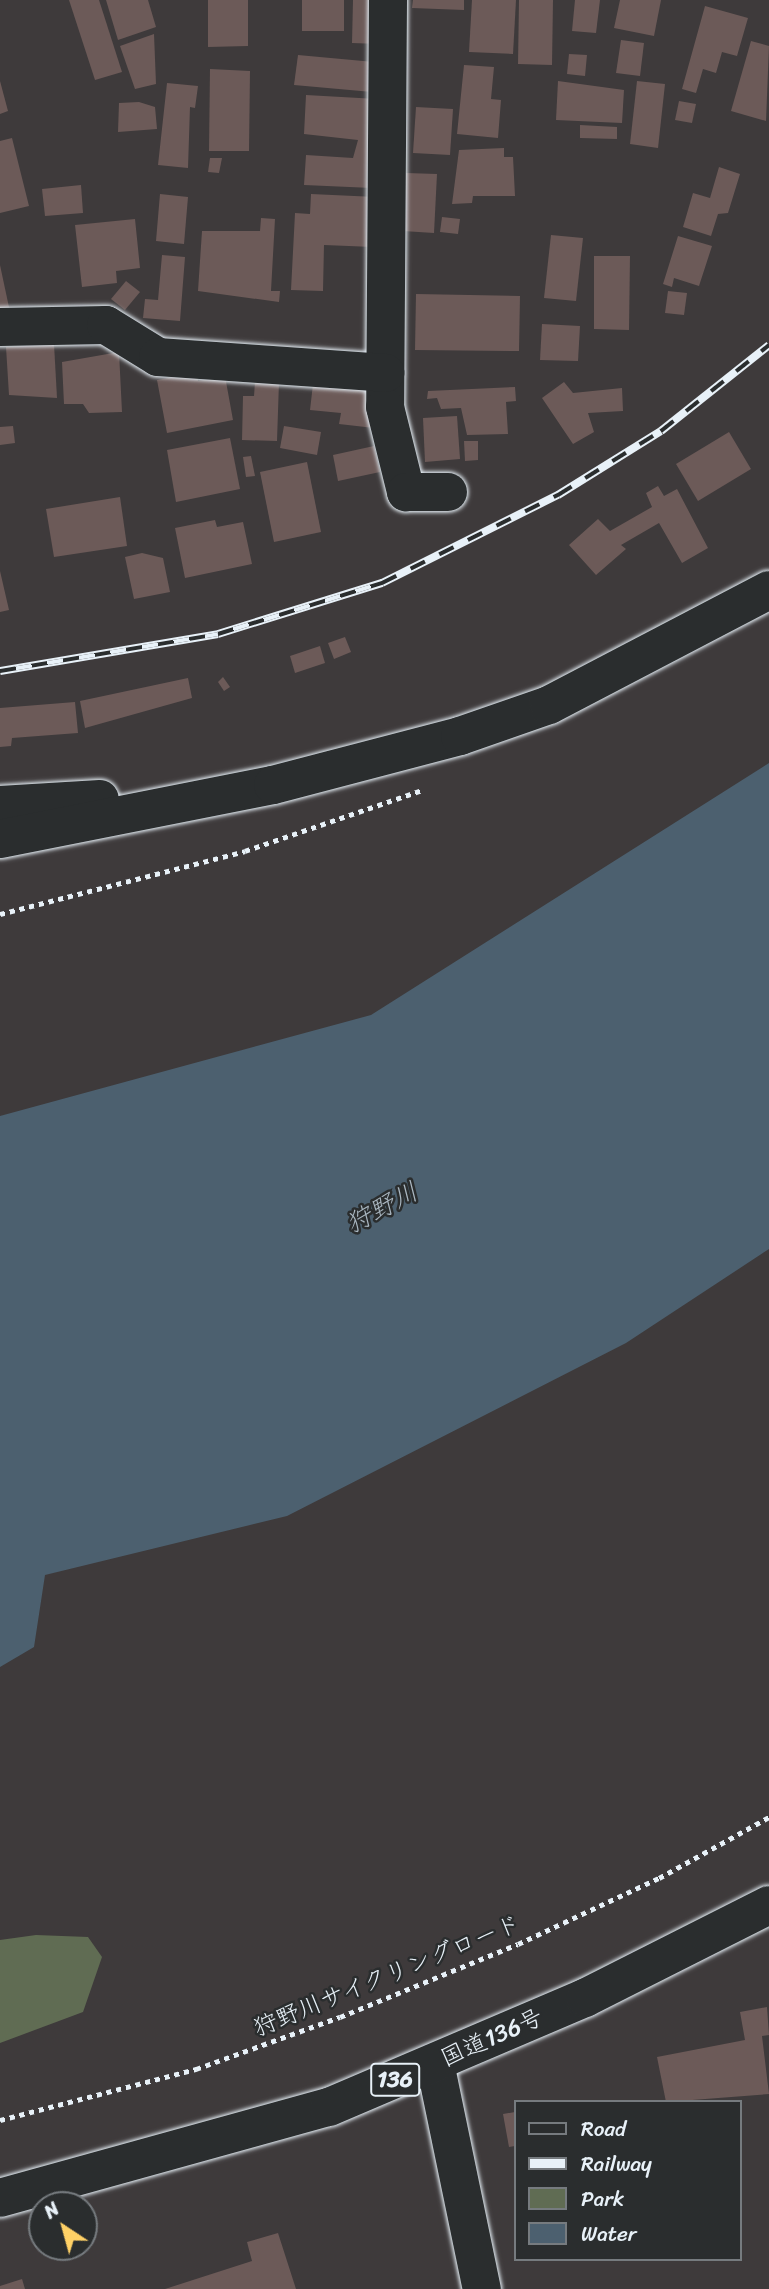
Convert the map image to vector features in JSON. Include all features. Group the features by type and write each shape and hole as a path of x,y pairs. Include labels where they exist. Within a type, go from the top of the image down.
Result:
{"main road":[{"path":"388,0 385,407 407,492 448,492"},
{"path":"0,327 106,325 158,357 385,373"},
{"path":"0,839 356,765 516,718 652,656 769,590"},
{"path":"0,805 103,799 146,809"},
{"name":"国道136号","path":"0,2198 330,2107 586,1998 769,1905"},
{"path":"435,2063 482,2289"}],"path":[{"path":"0,914 245,851 432,786"},
{"name":"狩野川サイクリングロード","path":"0,2120 197,2069 340,2017 600,1906 769,1817"}],"green space":[{"path":"36,1935 88,1937 102,1957 83,2012 0,2043 0,1940"}],"water":[{"name":"狩野川","path":"769,763 769,1249 626,1343 287,1516 45,1575 34,1647 0,1667 0,1116 371,1015"}],"building":[{"path":"69,0 99,0 122,72 95,80"},
{"path":"106,0 148,0 156,27 118,40"},
{"path":"208,0 248,0 248,46 208,47"},
{"path":"302,0 344,0 344,31 302,31"},
{"path":"353,0 380,0 379,44 352,43"},
{"path":"413,0 464,0 464,10 412,8"},
{"path":"472,0 516,0 513,54 469,52"},
{"path":"519,0 553,0 552,65 518,64"},
{"path":"575,0 600,0 596,33 572,31"},
{"path":"620,0 661,0 654,36 614,28"},
{"path":"705,6 748,18 737,56 722,52 716,73 703,69 696,93 682,89"},
{"path":"154,34 156,84 135,89 120,46"},
{"path":"621,40 644,43 640,76 616,73"},
{"path":"751,41 769,46 766,121 731,111"},
{"path":"569,54 587,55 585,76 567,74"},
{"path":"298,55 374,62 372,92 294,85"},
{"path":"464,65 494,67 491,99 501,100 498,138 457,134"},
{"path":"210,69 250,71 249,151 209,151"},
{"path":"0,81 8,111 0,114"},
{"path":"558,81 624,90 622,123 556,120"},
{"path":"637,81 665,84 658,148 630,144"},
{"path":"167,83 198,86 195,108 190,107 188,168 158,165"},
{"path":"306,95 377,99 372,188 304,185 306,155 353,158 358,140 304,134"},
{"path":"679,101 696,104 692,123 675,120"},
{"path":"139,102 155,107 157,129 118,132 119,103"},
{"path":"416,107 453,109 450,155 413,153"},
{"path":"580,125 617,127 617,139 580,138"},
{"path":"12,138 29,206 0,213 0,141"},
{"path":"504,148 504,157 513,157 515,196 473,196 472,203 452,204 459,150"},
{"path":"210,158 222,158 219,173 208,172"},
{"path":"719,167 740,174 728,213 718,214 711,236 683,227 693,193 710,198"},
{"path":"406,173 437,174 434,233 403,231"},
{"path":"81,185 83,213 45,216 42,189"},
{"path":"160,194 188,197 184,244 156,241"},
{"path":"311,194 376,197 373,247 324,245 323,291 291,290 295,213 310,214"},
{"path":"442,217 460,219 458,234 440,232"},
{"path":"261,218 275,219 271,291 280,291 279,302 198,291 202,231 260,231"},
{"path":"135,219 140,268 116,271 117,283 82,287 75,225"},
{"path":"551,235 583,238 576,301 544,298"},
{"path":"678,236 712,246 699,286 674,278 672,287 663,284"},
{"path":"162,255 185,257 180,321 143,318 145,299 158,300"},
{"path":"594,256 630,256 629,330 594,329"},
{"path":"0,265 10,312 0,314"},
{"path":"126,281 140,292 125,310 111,299"},
{"path":"668,291 687,293 684,315 665,313"},
{"path":"416,294 520,296 519,351 415,350"},
{"path":"542,324 580,326 578,361 540,360"},
{"path":"54,344 57,398 9,395 6,347"},
{"path":"119,352 122,412 89,413 83,404 64,404 62,362"},
{"path":"197,373 198,381 225,376 233,420 167,433 157,380"},
{"path":"255,382 279,382 277,441 242,440 243,396 254,396"},
{"path":"564,382 573,393 622,388 623,411 588,413 594,432 573,444 542,398"},
{"path":"313,384 373,390 374,428 339,424 341,413 310,410"},
{"path":"515,387 516,401 506,402 508,434 467,435 461,408 441,409 437,398 427,399 428,391"},
{"path":"457,416 460,459 425,462 423,418"},
{"path":"13,426 15,443 0,445 0,427"},
{"path":"284,426 321,432 317,455 280,448"},
{"path":"729,432 751,469 698,501 676,464"},
{"path":"230,438 240,489 176,502 167,450"},
{"path":"464,441 478,441 478,460 465,461"},
{"path":"374,446 380,472 338,481 333,455"},
{"path":"251,456 255,476 246,477 243,457"},
{"path":"307,462 321,532 274,542 260,472"},
{"path":"658,486 664,496 677,489 708,548 682,563 659,523 621,545 626,549 596,575 569,545 598,519 610,531 652,507 646,493"},
{"path":"120,497 127,546 54,557 46,509"},
{"path":"215,520 217,527 243,522 252,564 185,578 175,528"},
{"path":"142,553 163,558 170,592 134,599 125,557"},
{"path":"0,571 9,610 0,612"},
{"path":"345,637 351,652 334,659 328,643"},
{"path":"320,646 325,663 295,673 290,656"},
{"path":"223,677 230,687 224,691 218,682"},
{"path":"188,678 192,698 85,728 80,701"},
{"path":"75,702 78,733 12,738 11,746 0,747 0,708"},
{"path":"767,2007 769,2035 762,2036 769,2094 666,2100 657,2057 745,2040 740,2012"},
{"path":"514,2112 514,2146 509,2147 503,2114"},
{"path":"278,2233 296,2289 165,2289 252,2261 247,2242"},
{"path":"22,2279 25,2289 0,2289 0,2286"}],"railway":[{"path":"0,671 218,634 382,583 558,495 661,431 769,345"}]}
